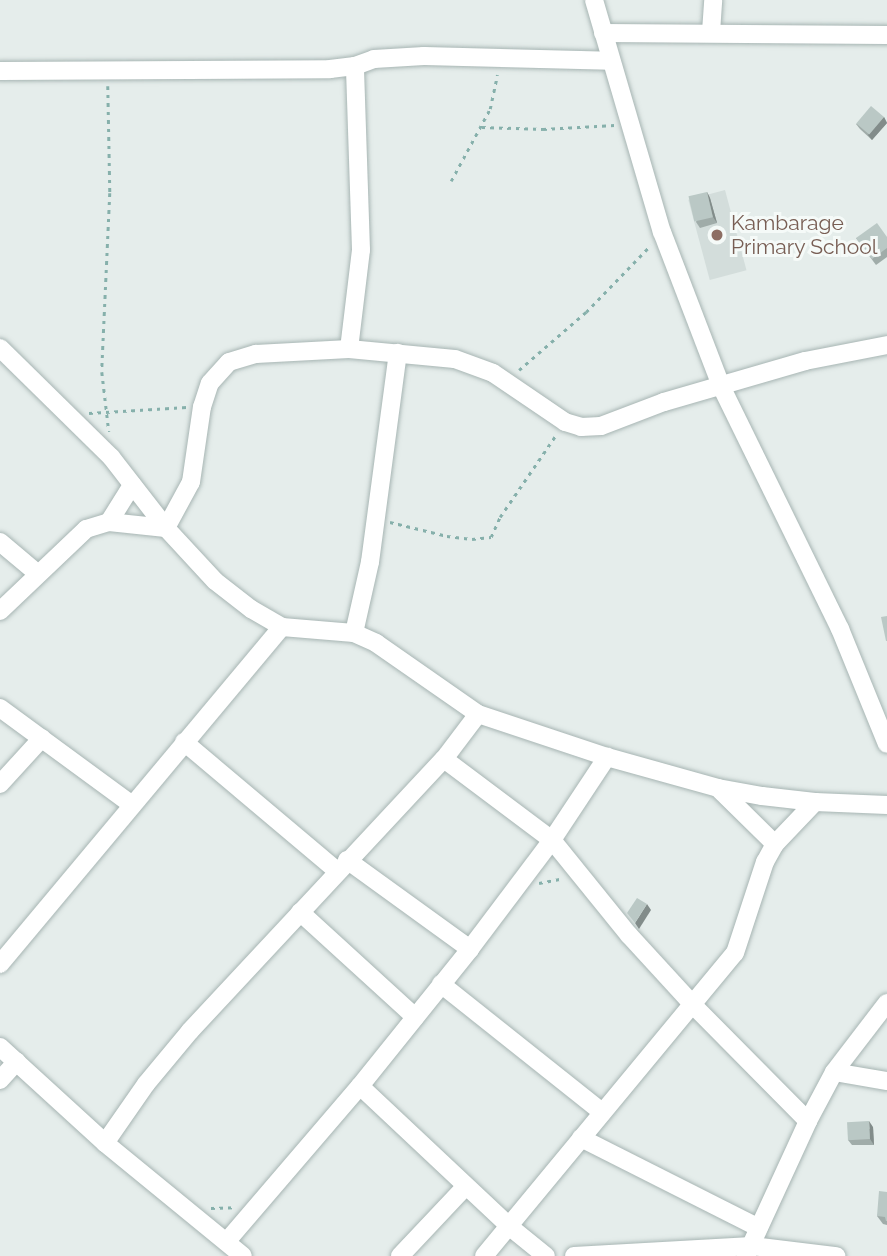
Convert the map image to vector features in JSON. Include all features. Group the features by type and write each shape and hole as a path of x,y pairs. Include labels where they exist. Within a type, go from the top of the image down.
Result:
{"street":[{"path":"594,0 662,232 721,386 835,616 885,734"},
{"path":"711,32 713,0"},
{"path":"603,33 711,32 886,36"},
{"path":"0,71 355,66 396,57 610,61"},
{"path":"349,349 361,250 355,66"},
{"path":"166,528 191,482 202,407 210,383 229,362 256,354 349,349 398,352 474,363 565,422 581,427 601,426 664,402 805,361 887,345"},
{"path":"0,348 111,457 166,528 229,594 282,627 354,633 376,643 478,713 607,757 718,788 815,802 887,805"},
{"path":"354,633 377,519 398,352"},
{"path":"109,522 132,485"},
{"path":"0,611 86,529 109,522 166,528"},
{"path":"0,542 37,573"},
{"path":"0,964 80,872 132,805 282,627"},
{"path":"0,708 132,805"},
{"path":"105,1143 146,1084 190,1031 444,759 478,713"},
{"path":"0,784 42,738"},
{"path":"184,742 342,866 470,949"},
{"path":"227,1241 360,1086 470,949 552,840 607,757"},
{"path":"444,759 552,840 694,1006 808,1121"},
{"path":"718,788 775,844"},
{"path":"484,1256 736,953 765,862 775,844 815,802"},
{"path":"300,912 415,1017"},
{"path":"441,984 602,1112"},
{"path":"749,1251 808,1121 834,1072 887,1003"},
{"path":"0,1047 105,1143 243,1256"},
{"path":"0,1080 16,1061"},
{"path":"834,1072 887,1080"},
{"path":"360,1086 509,1227 546,1256"},
{"path":"580,1138 759,1228"},
{"path":"400,1256 466,1186"},
{"path":"574,1256 749,1251 836,1256"}],"path":[{"path":"451,181 482,127 497,88 496,58"},
{"path":"108,69 110,193 102,372 111,457"},
{"path":"482,127 543,129 629,124"},
{"path":"506,382 586,312 662,232"},
{"path":"68,416 108,410 202,407"},
{"path":"377,519 447,536 472,539 491,537 500,517 565,422"},
{"path":"513,891 555,879 581,876"},
{"path":"181,1206 219,1209 257,1204"}],"shaded area":[{"name":"Kambarage Primary School","path":"725,190 746,270 710,280 688,200"}],"building":[{"path":"871,106 884,117 869,135 856,124"},
{"path":"707,192 713,217 694,222 688,196"},
{"path":"877,223 887,237 887,248 872,259 856,238"},
{"path":"887,616 887,641 886,641 881,617"},
{"path":"637,898 647,904 635,923 627,913"},
{"path":"869,1121 870,1139 848,1140 847,1122"},
{"path":"879,1191 887,1192 887,1221 885,1217 877,1216"}],"place":[{"name":"Kambarage Primary School","path":"717,235"}]}
